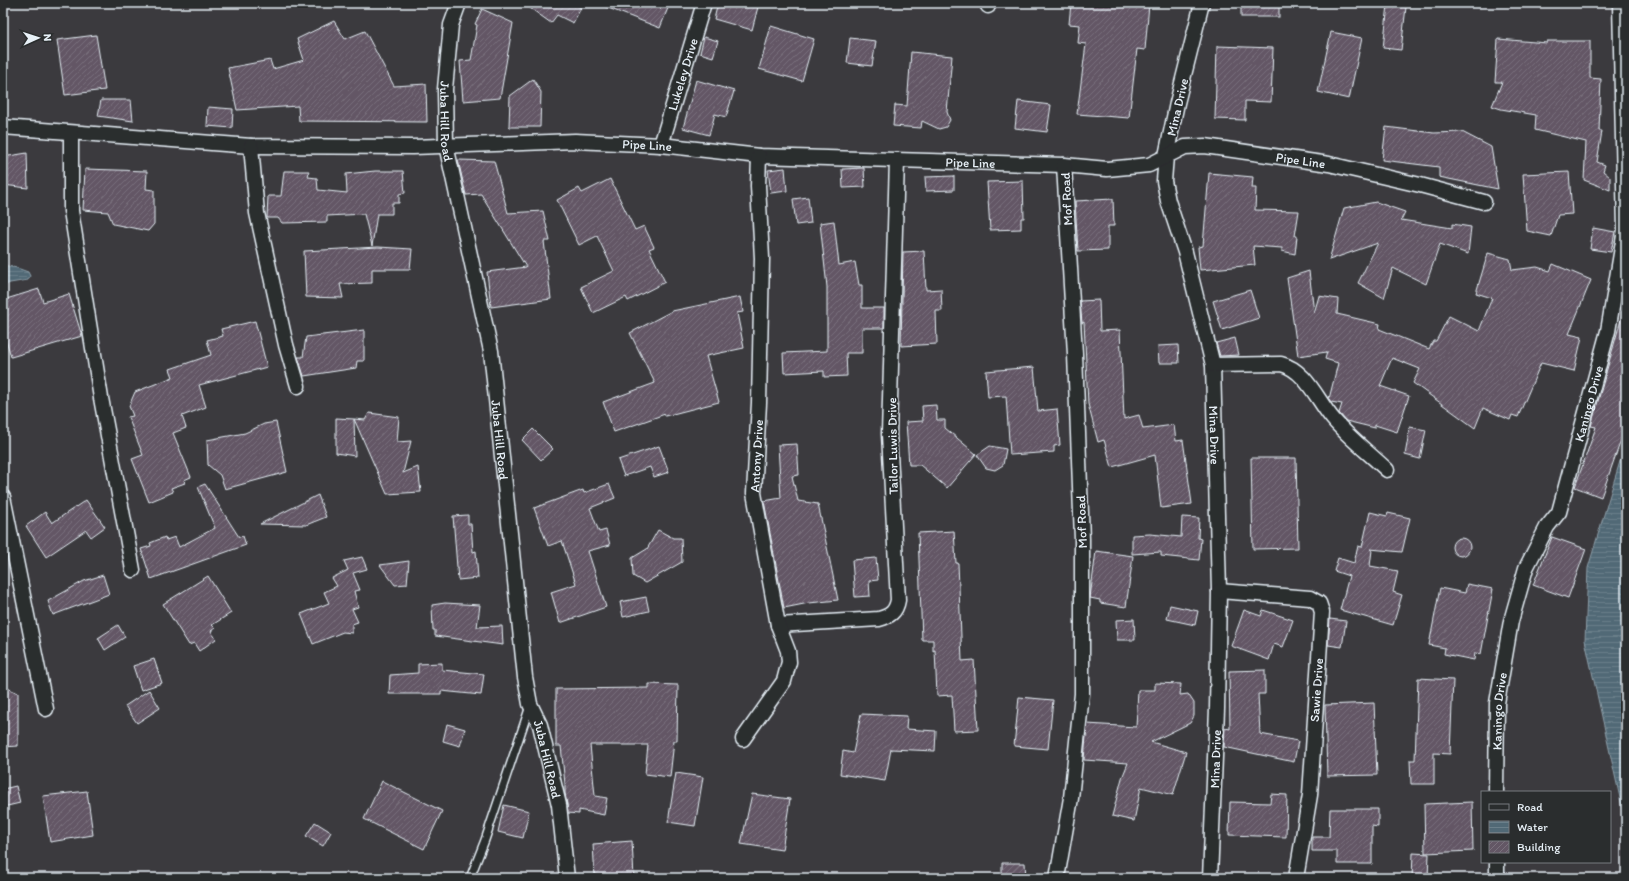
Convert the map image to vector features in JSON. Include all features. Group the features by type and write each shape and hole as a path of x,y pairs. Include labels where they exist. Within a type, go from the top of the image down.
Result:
{"street":[{"name":"Juba Hill Road","path":"459,3 451,25 445,89 446,145 491,351 525,677 530,704 540,725 558,805 566,878"},
{"name":"Lukeley Drive","path":"661,146 704,3"},
{"name":"Mina Drive","path":"1202,3 1177,103 1166,156 1164,181 1185,252 1213,365 1219,591 1217,709 1210,878"},
{"name":"Kaningo Drive","path":"1496,791 1497,703 1511,621 1526,568 1547,527 1559,512 1608,331 1625,231 1620,3"},
{"name":"Pipe Line","path":"3,127 251,146 413,147 575,141 661,146 759,156 1064,165 1107,169 1149,165 1185,147 1205,146 1313,161 1420,185 1484,202"},
{"path":"71,133 71,211 101,398 133,570"},
{"path":"251,146 257,213 286,345 298,386"},
{"name":"Antony Drive","path":"743,738 784,681 789,662 788,651 778,626 754,492 759,403 762,258 758,186 759,156"},
{"name":"Tailor Luwis Drive","path":"778,626 879,619 888,616 896,609 898,600 890,434 897,160"},
{"name":"Mof Road","path":"1056,878 1072,798 1082,694 1082,539 1075,354 1064,165"},
{"path":"1213,365 1281,364 1291,366 1300,374 1333,420 1387,470"},
{"path":"3,497 46,709"},
{"name":"Sawie Drive","path":"1219,591 1310,598 1319,603 1322,612 1310,794 1296,878"},
{"path":"1497,863 1497,878"}],"lane":[{"path":"470,878 485,840 530,704"}],"water":[{"path":"3,265 28,272 30,276 28,280 10,283 3,286"},
{"path":"1626,449 1626,825 1585,640 1588,568 1621,458"}],"building":[{"path":"523,3 573,3 581,8 573,23 557,15 551,23"},
{"path":"598,3 670,3 660,28"},
{"path":"718,3 759,3 752,30 714,19"},
{"path":"1071,3 1149,4 1145,50 1137,49 1129,118 1077,114 1086,44 1078,43 1080,25 1069,24"},
{"path":"1241,3 1279,3 1279,17 1241,17"},
{"path":"1388,5 1406,7 1401,50 1383,48"},
{"path":"482,9 513,23 500,98 463,101 460,61 471,60 477,25 475,24"},
{"path":"334,21 345,39 365,31 394,86 426,84 427,122 299,121 298,106 237,110 228,68 270,60 273,69 304,60 297,39"},
{"path":"771,26 814,39 802,81 759,69"},
{"path":"1331,32 1362,38 1349,99 1318,92"},
{"path":"96,35 105,90 65,95 57,40"},
{"path":"704,37 718,41 713,57 700,53"},
{"path":"850,38 876,41 872,66 847,63"},
{"path":"1498,39 1547,43 1547,41 1590,41 1590,78 1601,79 1599,131 1602,131 1597,162 1605,165 1603,171 1610,177 1610,190 1584,180 1586,142 1535,130 1536,115 1492,106 1502,82 1495,82"},
{"path":"1217,46 1273,48 1271,102 1245,101 1245,120 1215,119"},
{"path":"911,52 952,56 947,112 950,120 946,127 939,129 922,121 921,128 893,126 895,105 907,106"},
{"path":"533,79 541,92 540,127 509,127 510,96"},
{"path":"696,80 734,91 726,117 715,114 709,135 683,128"},
{"path":"101,100 131,100 133,121 98,116"},
{"path":"1018,101 1051,105 1047,132 1015,128"},
{"path":"208,107 233,109 232,128 207,126"},
{"path":"1386,127 1434,133 1462,132 1491,147 1498,189 1439,177 1439,167 1382,160"},
{"path":"27,153 28,188 3,185 3,157"},
{"path":"458,160 494,161 508,213 543,211 550,241 544,241 551,299 491,307 487,272 526,267 481,194 466,195"},
{"path":"785,168 787,191 771,193 768,170"},
{"path":"864,168 865,187 843,188 842,169"},
{"path":"85,169 147,171 146,189 154,190 154,224 148,231 113,224 108,212 83,210"},
{"path":"284,171 309,171 308,177 317,178 318,190 347,193 346,174 375,171 403,171 405,193 399,194 399,203 392,203 392,214 377,214 372,246 364,214 327,216 327,222 282,223 278,218 267,218 268,196 281,196"},
{"path":"1569,172 1572,214 1558,215 1551,236 1527,231 1523,174"},
{"path":"1209,173 1253,177 1252,188 1256,188 1255,210 1299,211 1295,236 1297,236 1295,254 1282,251 1282,248 1253,246 1255,265 1200,270 1198,247 1203,246"},
{"path":"954,176 954,190 926,191 925,177"},
{"path":"610,179 635,230 644,226 654,247 649,249 665,282 628,301 626,297 593,313 581,287 614,271 597,236 579,245 557,200 579,188 582,193"},
{"path":"1023,181 1024,218 1021,218 1021,229 990,230 987,182"},
{"path":"808,197 811,223 796,225 793,199"},
{"path":"1113,199 1114,226 1108,226 1108,250 1078,251 1075,201"},
{"path":"1376,202 1405,212 1401,220 1452,228 1452,224 1471,227 1468,254 1440,244 1426,284 1393,268 1384,298 1358,283 1378,243 1329,260 1344,208"},
{"path":"834,221 839,265 855,262 859,285 862,285 862,308 884,308 884,328 862,328 862,353 846,353 847,376 824,377 824,371 784,373 783,353 827,351 827,287 820,223"},
{"path":"1593,228 1615,232 1611,252 1590,249"},
{"path":"378,247 412,249 410,269 372,269 372,283 340,284 343,298 306,297 304,251"},
{"path":"924,251 926,290 941,289 942,311 936,311 937,344 901,346 903,252"},
{"path":"1488,253 1510,259 1512,270 1537,267 1550,271 1553,264 1591,280 1569,334 1582,337 1574,371 1541,363 1518,417 1512,415 1510,420 1483,408 1475,428 1413,383 1420,369 1392,358 1380,386 1409,396 1397,432 1375,425 1375,428 1346,421 1339,413 1342,404 1331,402 1329,399 1338,363 1325,359 1327,352 1298,356 1287,278 1309,271 1314,313 1319,296 1338,299 1337,314 1380,324 1379,329 1429,349 1433,341 1436,341 1449,316 1479,331 1492,298 1476,293"},
{"path":"39,289 43,302 69,294 82,336 11,357 3,329 3,300"},
{"path":"1250,290 1259,318 1222,330 1213,301"},
{"path":"740,297 743,312 737,313 744,348 706,356 719,402 665,416 665,414 614,432 603,402 655,383 630,333 672,311"},
{"path":"1099,300 1100,331 1120,330 1124,419 1139,415 1143,429 1174,425 1176,441 1183,440 1192,504 1161,508 1155,455 1112,467 1104,440 1098,442 1088,404 1084,322 1082,323 1080,301"},
{"path":"1622,316 1626,316 1626,426 1601,497 1575,487 1596,427 1591,426"},
{"path":"255,321 267,367 199,385 206,407 182,416 186,428 173,433 191,477 184,480 185,483 171,488 173,492 149,502 132,459 143,455 128,417 133,416 129,406 135,392 173,377 170,369 211,355 207,340 223,336 221,329"},
{"path":"364,330 364,361 357,361 356,368 304,376 298,357 303,357 306,337"},
{"path":"1235,338 1239,355 1220,356 1216,343"},
{"path":"1178,345 1179,363 1159,363 1158,346"},
{"path":"1034,367 1038,411 1057,409 1060,445 1054,446 1054,452 1010,455 1006,396 988,397 986,371"},
{"path":"936,405 937,420 945,420 945,428 976,454 947,488 920,465 909,465 906,422 923,421 922,406"},
{"path":"369,413 399,417 397,442 411,441 403,473 418,467 421,492 387,494 354,419 365,420"},
{"path":"336,418 354,419 355,456 336,453"},
{"path":"276,422 287,472 225,489 220,475 208,465 207,440 245,433 264,424"},
{"path":"1410,427 1426,430 1420,459 1405,455"},
{"path":"533,429 553,449 541,460 522,440"},
{"path":"797,444 799,475 792,476 798,501 818,504 838,600 809,603 784,608 764,501 781,498 778,445"},
{"path":"659,446 669,472 654,477 650,467 624,476 618,460"},
{"path":"990,446 1006,449 1003,465 995,470 986,468 977,455"},
{"path":"1251,458 1296,458 1298,548 1253,549"},
{"path":"205,484 239,537 243,536 246,545 151,579 141,549 151,546 150,543 165,537 166,540 175,537 179,547 215,528 198,487"},
{"path":"609,484 615,498 590,508 599,532 606,530 610,545 588,551 606,607 560,623 551,592 576,584 562,541 548,546 534,508 583,490 584,493"},
{"path":"318,495 326,517 306,525 260,524"},
{"path":"86,500 105,527 91,537 86,530 46,557 26,526 45,512 52,523"},
{"path":"1370,512 1387,516 1388,513 1410,518 1402,552 1370,549 1372,550 1370,566 1398,571 1393,592 1402,595 1393,625 1340,610 1349,576 1334,571 1338,558 1354,563 1358,546 1362,547"},
{"path":"468,515 468,524 471,524 473,552 476,551 478,578 458,580 453,516"},
{"path":"1182,517 1199,518 1198,538 1201,539 1199,560 1161,556 1161,552 1132,554 1132,535 1150,534 1181,537"},
{"path":"658,530 673,538 681,538 682,562 645,583 633,576 632,558 647,549"},
{"path":"954,531 956,563 958,563 962,661 974,660 978,730 954,731 952,695 937,696 935,650 933,651 933,640 922,640 918,533"},
{"path":"1552,537 1586,549 1568,598 1533,585"},
{"path":"1461,538 1467,541 1470,547 1467,553 1461,556 1455,553 1452,547 1455,541"},
{"path":"1096,551 1133,556 1126,607 1100,603 1100,600 1090,598"},
{"path":"362,557 367,569 353,573 360,590 354,591 358,607 352,609 358,622 352,624 352,633 343,632 313,644 301,614 329,603 324,592 337,586 332,578 348,570 344,561"},
{"path":"876,558 878,580 869,581 870,596 855,597 852,560"},
{"path":"409,561 407,584 395,585 380,565"},
{"path":"103,575 109,594 53,615 48,601 84,581"},
{"path":"208,576 231,613 212,625 215,628 211,631 216,639 199,651 194,643 189,645 163,604"},
{"path":"1467,584 1493,589 1481,654 1475,653 1474,660 1444,654 1445,648 1429,645 1440,588 1465,593"},
{"path":"646,597 649,611 623,617 620,602"},
{"path":"445,603 480,605 477,627 502,626 503,645 435,636 435,630 433,630 432,605"},
{"path":"1170,605 1198,611 1195,625 1167,619"},
{"path":"1244,610 1261,616 1263,610 1293,620 1283,647 1274,644 1269,660 1231,646"},
{"path":"1134,619 1135,640 1117,640 1116,620"},
{"path":"1330,619 1346,621 1342,647 1328,645"},
{"path":"118,625 125,637 105,650 98,638"},
{"path":"154,659 162,683 141,690 133,666"},
{"path":"442,663 442,670 484,674 481,695 441,691 441,694 389,694 390,675 418,673 418,664"},
{"path":"1265,670 1265,694 1258,694 1260,734 1298,741 1294,762 1224,747 1225,728 1230,729 1229,671"},
{"path":"1418,678 1453,680 1450,754 1434,753 1434,784 1411,784 1410,760 1415,760"},
{"path":"1155,683 1181,684 1180,695 1188,694 1194,703 1194,716 1190,723 1151,742 1186,752 1173,795 1141,787 1134,821 1112,816 1122,778 1128,763 1084,760 1087,724 1136,727 1138,690 1155,690"},
{"path":"649,684 678,685 677,741 674,741 670,777 645,774 648,745 590,745 595,796 607,798 604,815 579,810 579,814 568,813 561,746 556,746 556,689 649,688"},
{"path":"3,686 18,693 18,746 3,747"},
{"path":"149,690 160,708 137,723 125,706"},
{"path":"1019,697 1053,700 1048,749 1014,746"},
{"path":"1374,703 1377,775 1327,776 1325,705"},
{"path":"861,714 907,716 906,729 936,731 935,751 891,749 885,781 840,774 843,751 853,753"},
{"path":"447,724 465,729 460,746 443,741"},
{"path":"676,773 703,777 695,826 668,822"},
{"path":"382,781 442,811 424,849 364,819"},
{"path":"16,786 20,803 3,807 3,789"},
{"path":"87,791 93,835 50,842 43,796"},
{"path":"752,794 790,799 782,850 741,844"},
{"path":"1271,794 1287,795 1286,837 1229,835 1230,802 1270,803"},
{"path":"1472,802 1473,851 1425,853 1424,804"},
{"path":"504,805 529,811 523,838 498,832"},
{"path":"1330,809 1378,809 1378,827 1372,826 1372,864 1337,864 1337,851 1312,851 1312,837 1329,837"},
{"path":"315,822 331,832 323,846 306,836"},
{"path":"632,841 634,878 595,878 593,844"},
{"path":"1413,853 1429,854 1428,878 1412,878"},
{"path":"1002,863 1025,863 1026,878 1002,878"}]}
